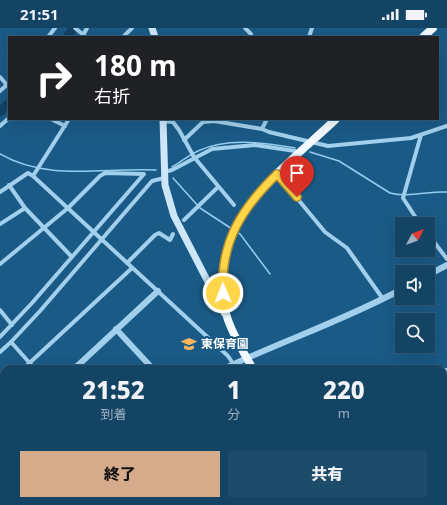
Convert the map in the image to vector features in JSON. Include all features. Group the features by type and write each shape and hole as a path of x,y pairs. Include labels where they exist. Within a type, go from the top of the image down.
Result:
{"highway":[{"path":"255,365 249,358 228,320 222,284 224,257 236,225 247,207 261,189 335,120"},
{"path":"228,248 226,282 228,301 232,318 252,365"}],"main road":[{"path":"163,120 164,175 174,216 228,320"}],"street":[{"path":"75,28 83,35 87,28"},
{"path":"124,36 132,28"},
{"path":"245,28 251,34"},
{"path":"0,77 8,84 0,91"},
{"path":"0,126 8,119"},
{"path":"53,120 65,126"},
{"path":"34,174 68,120"},
{"path":"163,120 173,122 194,157 234,205"},
{"path":"262,128 266,120"},
{"path":"184,140 203,122 214,121 262,128 269,132 313,141 328,146 394,140 421,135 447,126"},
{"path":"415,217 403,198 421,135"},
{"path":"0,352 11,342 102,240 152,181 194,157 212,149 255,145 294,151 299,154"},
{"path":"0,192 28,173 34,174 102,240 228,356 234,365 323,325 366,309 395,293"},
{"path":"0,264 68,208 90,184 105,173 144,174 0,337"},
{"path":"277,174 325,232 347,248 384,299"},
{"path":"9,185 25,208 72,257"},
{"path":"184,220 218,187"},
{"path":"0,224 25,208"},
{"path":"127,263 155,235 159,233 170,240 173,234"},
{"path":"435,243 447,259"},
{"path":"435,271 447,265"},
{"path":"28,365 132,268"},
{"path":"78,365 158,291"},
{"path":"0,310 12,325"},
{"path":"116,329 150,365"},
{"path":"11,342 30,363"}],"waterway":[{"path":"68,36 73,28"},
{"path":"0,112 8,104"},
{"path":"172,167 191,154 221,144 246,142 295,148"},
{"path":"310,152 339,161 390,193 411,195 447,192"},
{"path":"0,154 18,163 57,171 156,170"},
{"path":"173,178 200,208 232,229"},
{"path":"237,232 270,274"}],"place":[{"name":"東保育園","path":"189,344"}],"route":[{"path":"223,293 222,267 224,257 236,225 247,207 261,189 277,174 297,197"}]}
